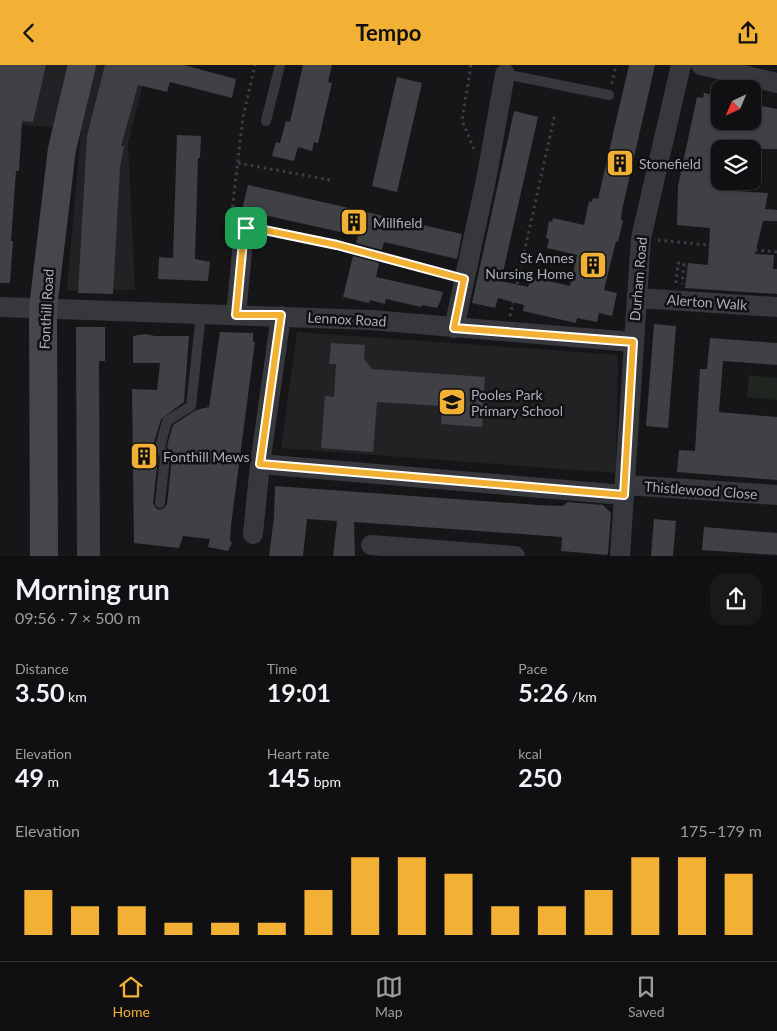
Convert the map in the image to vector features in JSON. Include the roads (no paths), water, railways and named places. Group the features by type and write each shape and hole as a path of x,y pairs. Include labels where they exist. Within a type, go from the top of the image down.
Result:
{"street":[{"name":"Fonthill Road","path":"44,556 43,309 62,149 82,65"},
{"name":"Durham Road","path":"620,556 641,239 681,65"},
{"path":"701,65 777,83"},
{"path":"454,328 486,180 505,74"},
{"path":"236,315 244,231 240,224"},
{"name":"Alerton Walk","path":"636,298 777,307"},
{"name":"Lennox Road","path":"0,307 281,315 380,321 633,342"},
{"path":"252,534 281,315"},
{"name":"Thistlewood Close","path":"260,464 624,490 777,495"},
{"path":"371,545 515,556"}],"lane":[{"path":"266,121 280,65"},
{"path":"505,74 609,95"},
{"path":"240,224 337,245 464,279"},
{"path":"160,503 165,457 160,447 167,421 191,406 201,314"}],"place":[{"name":"Stonefield","path":"620,163"},
{"name":"Millfield","path":"354,222"},
{"name":"St Annes Nursing Home","path":"593,265"},
{"name":"Pooles Park Primary School","path":"452,402"},
{"name":"Fonthill Mews","path":"144,456"}]}
